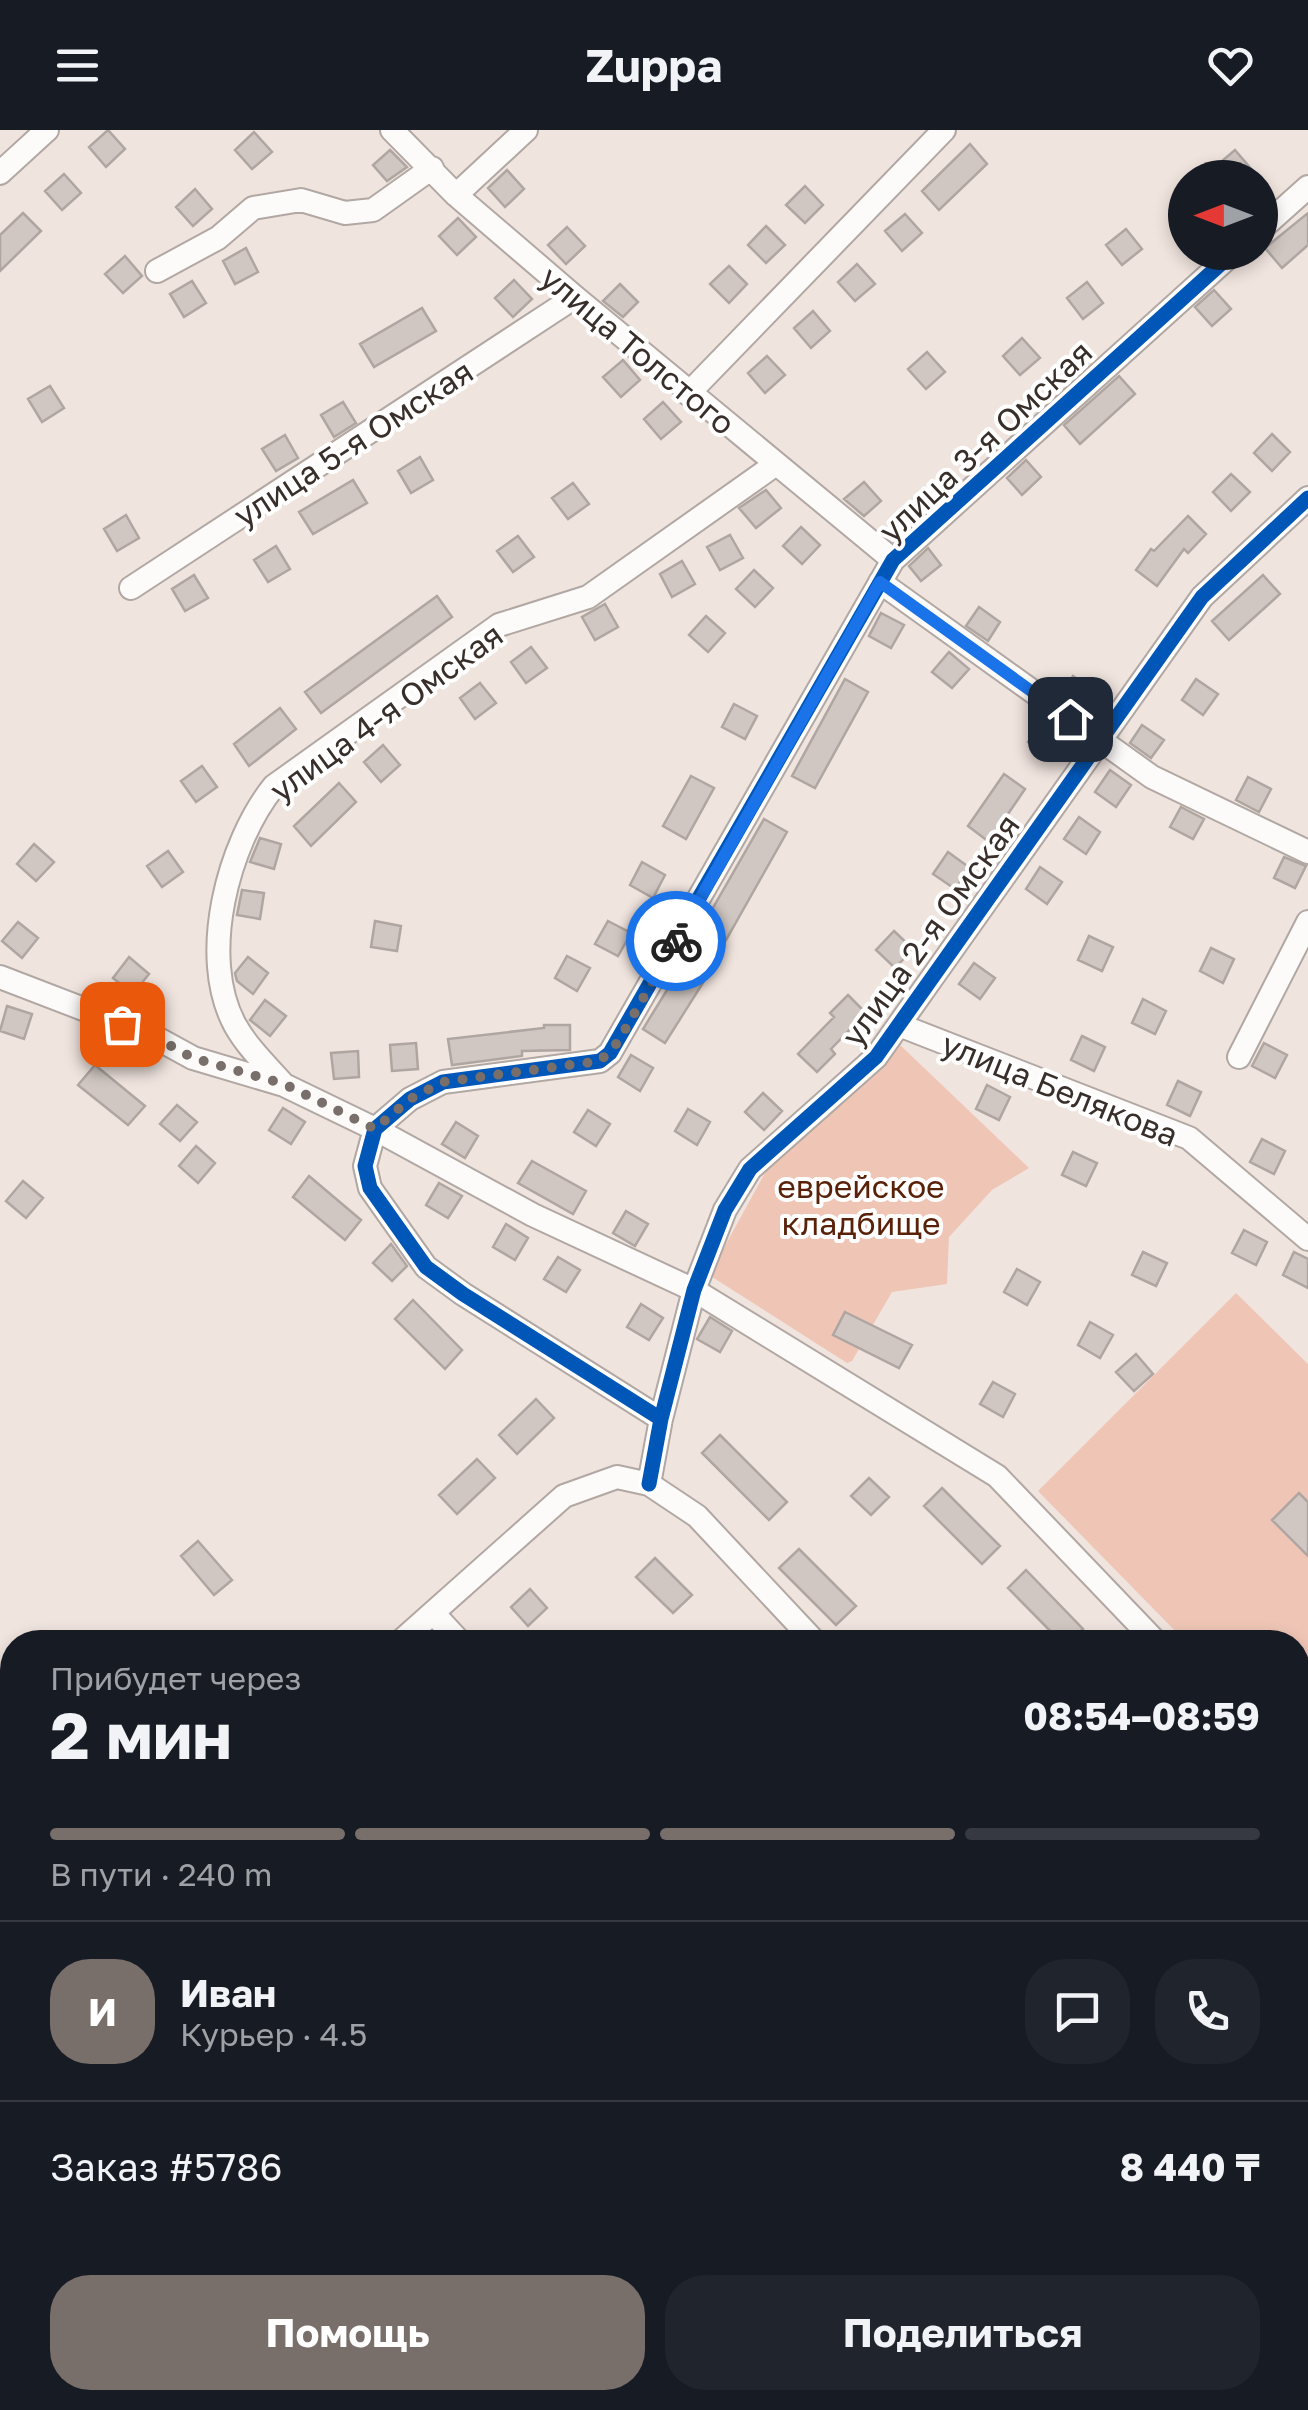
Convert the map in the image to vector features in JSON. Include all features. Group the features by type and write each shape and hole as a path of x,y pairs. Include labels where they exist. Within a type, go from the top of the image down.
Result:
{"street":[{"path":"0,173 46,130"},
{"name":"улица Толстого","path":"392,130 456,196 688,394 893,560"},
{"path":"456,196 526,130"},
{"path":"688,394 944,130"},
{"path":"157,271 218,238 253,208 301,200 345,213 373,210 432,168"},
{"path":"1278,214 1308,187"},
{"name":"улица 3-я Омская","path":"375,1129 410,1099 443,1082 600,1061 610,1053 893,560 1214,270"},
{"name":"улица 5-я Омская","path":"130,588 574,297"},
{"name":"улица 4-я Омская","path":"284,1084 250,1048 234,1024 216,961 236,856 246,827 274,786 500,625 588,596 776,464"},
{"name":"улица 2-я Омская","path":"650,1484 661,1419 694,1290 726,1210 750,1169 876,1057 1202,597 1308,498"},
{"path":"880,582 1152,777 1308,852"},
{"path":"1239,1057 1308,922"},
{"path":"0,978 151,1035 193,1058 284,1084 533,1215 694,1290 997,1476 1145,1630"},
{"name":"улица Белякова","path":"899,1025 1189,1138 1308,1239"},
{"path":"375,1129 366,1166 370,1188 426,1266 478,1304 661,1419"},
{"path":"415,1630 564,1496 617,1477 650,1484 697,1516 804,1630"},
{"path":"434,1615 448,1630"}],"green space":[{"name":"еврейское кладбище","path":"899,1044 1029,1168 992,1190 949,1237 947,1284 892,1292 852,1361 847,1363 709,1275 771,1162"},
{"path":"1236,1293 1308,1364 1308,1630 1174,1630 1038,1491"}],"building":[{"path":"108,130 125,149 106,167 89,147"},
{"path":"254,132 272,152 252,169 235,150"},
{"path":"970,144 987,164 939,210 922,191"},
{"path":"390,150 407,167 387,181 373,165"},
{"path":"1235,150 1244,160 1223,160"},
{"path":"507,170 524,189 505,207 488,188"},
{"path":"64,174 81,193 62,210 45,191"},
{"path":"805,186 823,205 805,223 786,205"},
{"path":"195,189 212,209 193,226 176,207"},
{"path":"23,213 41,231 0,271 0,235"},
{"path":"1308,213 1308,245 1282,268 1278,263 1278,237"},
{"path":"905,214 922,233 902,251 885,231"},
{"path":"458,218 476,237 457,255 439,236"},
{"path":"766,226 785,245 766,263 748,245"},
{"path":"567,227 585,246 566,264 548,245"},
{"path":"1126,229 1142,249 1122,265 1106,245"},
{"path":"246,248 258,272 235,284 223,261"},
{"path":"125,256 142,276 123,293 105,274"},
{"path":"857,264 875,284 855,301 838,282"},
{"path":"729,266 747,284 729,303 710,284"},
{"path":"514,280 532,299 513,317 495,298"},
{"path":"192,281 206,303 184,317 170,294"},
{"path":"1087,282 1103,303 1083,319 1067,298"},
{"path":"620,284 638,302 623,317 603,301"},
{"path":"1214,290 1231,309 1212,326 1195,307"},
{"path":"422,308 436,331 374,367 360,344"},
{"path":"813,311 830,331 811,348 794,328"},
{"path":"1022,338 1040,358 1020,375 1003,356"},
{"path":"927,352 945,372 926,389 908,369"},
{"path":"767,356 785,375 765,393 748,373"},
{"path":"623,360 640,380 621,397 603,377"},
{"path":"1119,376 1135,394 1080,444 1064,425"},
{"path":"50,386 64,408 42,422 28,399"},
{"path":"343,402 356,423 334,437 321,415"},
{"path":"663,402 681,422 661,439 644,419"},
{"path":"1272,434 1290,452 1272,471 1254,453"},
{"path":"285,435 298,458 276,471 262,449"},
{"path":"420,457 433,480 411,493 398,471"},
{"path":"1026,460 1041,477 1022,495 1007,478"},
{"path":"1231,474 1250,492 1231,511 1213,492"},
{"path":"353,480 367,503 313,534 299,512"},
{"path":"864,482 881,501 864,516 844,499"},
{"path":"573,483 589,504 568,519 552,498"},
{"path":"766,490 781,508 756,528 739,508"},
{"path":"126,515 139,538 117,551 104,529"},
{"path":"1188,516 1206,534 1188,553 1184,549 1157,586 1136,570 1151,549 1154,551"},
{"path":"801,527 820,545 802,564 783,546"},
{"path":"730,535 743,558 720,570 707,547"},
{"path":"518,536 534,557 513,572 497,551"},
{"path":"276,546 290,569 268,582 254,560"},
{"path":"928,548 941,565 921,581 909,566"},
{"path":"682,561 695,584 672,597 660,574"},
{"path":"754,570 773,588 755,607 736,589"},
{"path":"194,575 208,598 185,611 172,589"},
{"path":"1263,575 1280,594 1229,640 1212,621"},
{"path":"437,596 452,617 321,713 305,692"},
{"path":"605,604 618,627 595,640 582,617"},
{"path":"979,607 1000,622 988,641 966,626"},
{"path":"881,613 904,625 891,648 869,636"},
{"path":"706,616 725,633 708,652 689,635"},
{"path":"531,647 547,668 526,683 511,662"},
{"path":"949,652 969,669 952,688 932,672"},
{"path":"1073,676 1095,692 1082,709 1061,694"},
{"path":"845,679 868,692 815,788 792,776"},
{"path":"1196,679 1218,694 1203,715 1182,700"},
{"path":"480,683 496,703 475,719 460,698"},
{"path":"734,704 757,716 745,739 722,727"},
{"path":"280,708 296,729 249,766 234,744"},
{"path":"1043,721 1064,736 1049,757 1028,742"},
{"path":"1142,725 1164,740 1151,758 1130,743"},
{"path":"383,745 400,765 381,782 364,762"},
{"path":"202,766 217,787 196,802 181,781"},
{"path":"1110,770 1131,785 1116,807 1095,792"},
{"path":"1004,774 1025,789 989,842 968,826"},
{"path":"691,776 714,788 686,839 663,826"},
{"path":"1248,777 1271,789 1259,812 1236,800"},
{"path":"339,783 356,802 311,846 294,826"},
{"path":"1181,807 1204,819 1193,839 1170,827"},
{"path":"1079,817 1100,832 1086,854 1064,839"},
{"path":"764,819 787,832 726,940 702,927"},
{"path":"260,838 281,844 274,869 250,862"},
{"path":"34,844 54,862 36,881 17,864"},
{"path":"168,851 183,872 162,887 147,866"},
{"path":"948,852 970,868 955,889 933,874"},
{"path":"1284,857 1306,866 1295,888 1274,878"},
{"path":"642,862 665,875 653,898 630,885"},
{"path":"1040,867 1062,882 1047,904 1026,889"},
{"path":"242,890 264,893 260,919 237,915"},
{"path":"375,921 401,926 397,951 371,947"},
{"path":"608,921 631,933 618,956 595,944"},
{"path":"18,922 38,938 22,958 2,941"},
{"path":"894,931 913,949 895,968 876,950"},
{"path":"1089,936 1113,947 1102,971 1078,960"},
{"path":"1211,948 1234,959 1223,983 1200,971"},
{"path":"567,956 590,968 577,991 555,978"},
{"path":"129,957 149,974 133,994 113,978"},
{"path":"248,957 268,973 253,994 237,981 235,973"},
{"path":"974,963 995,978 980,999 959,984"},
{"path":"683,964 706,978 665,1043 643,1029"},
{"path":"848,995 866,1013 831,1049 835,1054 817,1072 798,1054 834,1017 830,1013"},
{"path":"1143,999 1166,1011 1155,1034 1132,1023"},
{"path":"265,1000 286,1016 270,1036 250,1020"},
{"path":"7,1006 32,1014 24,1039 0,1031"},
{"path":"570,1025 570,1050 522,1051 522,1056 452,1065 448,1039"},
{"path":"1082,1036 1105,1047 1094,1071 1071,1060"},
{"path":"416,1043 418,1069 392,1071 390,1045"},
{"path":"1264,1043 1287,1055 1275,1078 1252,1066"},
{"path":"358,1051 359,1077 334,1079 331,1053"},
{"path":"631,1055 653,1068 640,1091 618,1077"},
{"path":"95,1065 145,1106 128,1125 78,1085"},
{"path":"1178,1081 1201,1092 1190,1116 1167,1105"},
{"path":"987,1085 1010,1097 999,1120 976,1109"},
{"path":"763,1093 782,1111 764,1130 745,1112"},
{"path":"177,1105 197,1122 180,1141 160,1124"},
{"path":"283,1108 305,1122 291,1144 269,1130"},
{"path":"688,1109 710,1122 697,1145 675,1131"},
{"path":"588,1110 610,1124 596,1146 574,1132"},
{"path":"456,1122 478,1136 465,1158 442,1144"},
{"path":"1262,1139 1285,1151 1274,1174 1250,1162"},
{"path":"196,1146 215,1163 198,1183 179,1166"},
{"path":"1073,1152 1097,1163 1086,1186 1062,1175"},
{"path":"532,1161 586,1191 573,1214 518,1183"},
{"path":"309,1176 361,1220 345,1240 293,1197"},
{"path":"23,1181 43,1198 26,1218 6,1201"},
{"path":"439,1183 462,1196 448,1218 426,1205"},
{"path":"626,1211 648,1224 635,1246 613,1233"},
{"path":"506,1224 528,1238 515,1260 493,1247"},
{"path":"1244,1230 1267,1242 1256,1265 1232,1253"},
{"path":"391,1244 407,1266 392,1281 373,1263"},
{"path":"1143,1252 1167,1263 1156,1286 1132,1275"},
{"path":"1294,1252 1308,1259 1308,1288 1283,1275"},
{"path":"558,1257 580,1270 566,1292 544,1279"},
{"path":"1017,1269 1040,1282 1027,1305 1004,1292"},
{"path":"413,1300 462,1350 445,1369 395,1319"},
{"path":"641,1304 663,1318 649,1340 627,1327"},
{"path":"845,1312 912,1345 899,1368 833,1335"},
{"path":"710,1317 732,1331 720,1352 697,1339"},
{"path":"1090,1322 1113,1335 1100,1358 1078,1345"},
{"path":"1136,1354 1153,1374 1134,1391 1116,1372"},
{"path":"993,1382 1015,1394 1003,1417 980,1404"},
{"path":"536,1399 554,1418 517,1454 499,1435"},
{"path":"720,1435 787,1502 769,1520 702,1453"},
{"path":"477,1459 495,1478 457,1514 439,1495"},
{"path":"869,1478 889,1497 871,1515 851,1496"},
{"path":"942,1488 1000,1546 982,1564 924,1506"},
{"path":"1299,1493 1308,1502 1308,1556 1272,1520"},
{"path":"198,1541 232,1580 214,1595 181,1556"},
{"path":"799,1549 856,1606 836,1625 779,1568"},
{"path":"655,1558 692,1595 673,1613 636,1577"},
{"path":"1026,1570 1083,1629 1049,1630 1008,1588"},
{"path":"530,1589 547,1608 528,1626 511,1607"}],"cycle path":[{"path":"661,1419 426,1267 370,1188 365,1166 375,1129 410,1099 443,1082 600,1061 610,1053 893,560 1214,270"},
{"path":"649,1484 694,1290 725,1210 750,1169 876,1057 1202,597 1308,498"}],"way so far":[{"path":"122,1024 193,1058 284,1084 375,1129 410,1099 443,1082 600,1061 618,1042 676,941"}],"route":[{"path":"676,941 880,582 1070,719"}]}
